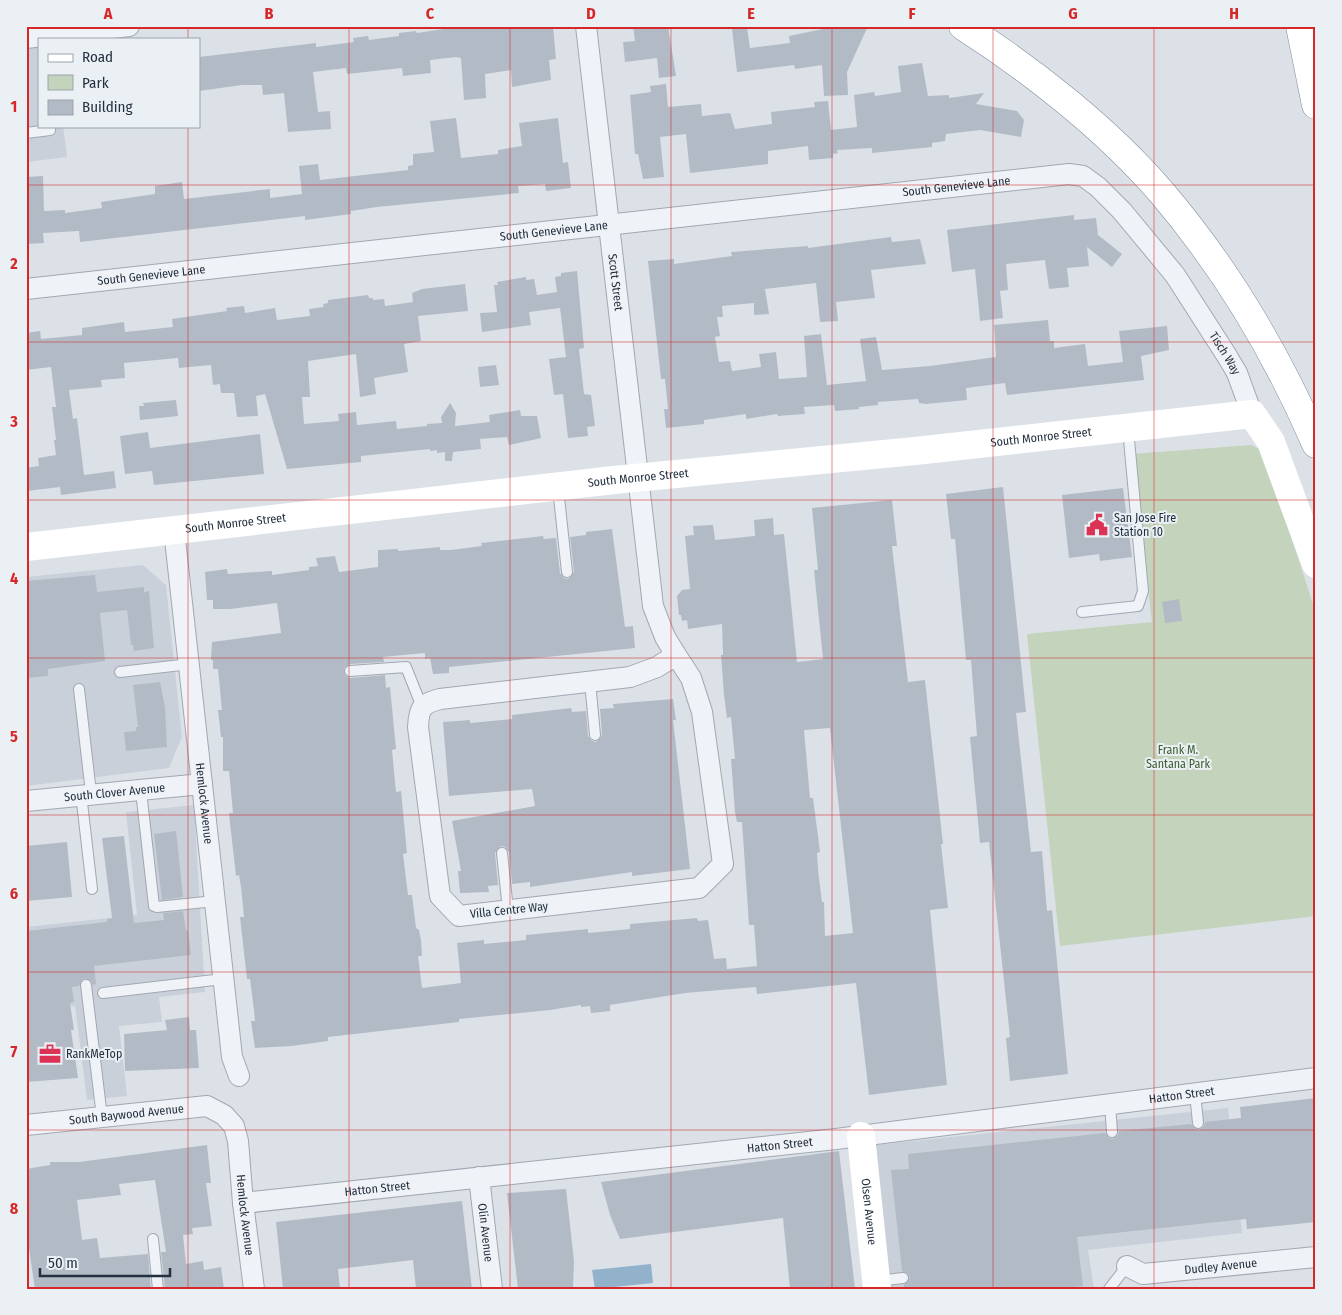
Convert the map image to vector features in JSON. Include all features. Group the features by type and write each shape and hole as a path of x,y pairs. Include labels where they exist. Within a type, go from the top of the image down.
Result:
{"main road":[{"path":"963,26 1057,94 1092,124 1161,192 1192,230 1248,314 1292,392 1316,444"},
{"path":"1300,26 1316,105"},
{"name":"South Monroe Street","path":"26,547 558,486 915,452 1252,414"},
{"name":"Tisch Way","path":"1252,414 1271,442 1316,564"},
{"name":"Olsen Avenue","path":"861,1136 877,1285"}],"street":[{"path":"39,38 129,26"},
{"name":"Scott Street","path":"586,26 637,478"},
{"name":"South Genevieve Lane","path":"26,289 1049,176 1069,174 1083,176"},
{"name":"Tisch Way","path":"1083,176 1098,186 1122,211 1175,275 1237,373 1252,414"},
{"name":"Villa Centre Way","path":"422,707 419,713 418,727 440,896 460,916 699,888 722,864 702,712 692,678 665,637 653,606 637,478"},
{"name":"Hemlock Avenue","path":"174,530 232,1058 239,1076"},
{"path":"422,707 427,702 440,699 630,677 657,667 676,656"},
{"name":"South Clover Avenue","path":"26,801 202,784"},
{"name":"Hatton Street","path":"243,1203 861,1136 1316,1078"},
{"name":"South Baywood Avenue","path":"26,1125 207,1106 224,1115"},
{"name":"Hemlock Avenue","path":"224,1115 234,1126 238,1142 243,1203 254,1289"},
{"name":"Olin Avenue","path":"479,1177 492,1289"},
{"name":"Dudley Avenue","path":"1127,1266 1143,1274 1316,1257"}],"lane":[{"path":"26,133 50,130 50,128"},
{"path":"1082,612 1138,606 1142,600 1142,575 1128,428"},
{"path":"558,486 567,572"},
{"path":"120,672 190,664"},
{"path":"350,670 406,667 422,707"},
{"path":"590,682 594,735"},
{"path":"79,689 92,889"},
{"path":"141,791 154,906 215,901"},
{"path":"502,853 508,910"},
{"path":"103,993 223,979"},
{"path":"86,985 102,1118"},
{"path":"1195,1093 1198,1123"},
{"path":"1110,1103 1112,1132"},
{"path":"153,1239 158,1289"},
{"path":"1109,1289 1127,1266"},
{"path":"1120,1289 1127,1266"},
{"path":"877,1285 903,1278"}],"shaded area":[{"path":"38,44 38,128 63,128 67,157 26,162 26,46"},
{"path":"143,565 166,585 182,737 169,768 26,786 26,577"},
{"path":"194,805 205,992 159,997 162,1022 119,1026 127,1096 87,1100 75,1006 26,1011 26,927 137,915 126,812"},
{"path":"1228,1108 1242,1233 1088,1250 1094,1289 890,1289 875,1145"}],"green space":[{"name":"Frank M. Santana Park","path":"1251,445 1263,451 1316,613 1316,916 1060,946 1027,634 1152,622 1132,454"}],"water":[{"path":"651,1264 653,1283 595,1289 592,1270"}],"building":[{"path":"464,26 471,26 471,28 553,26 556,59 549,60 551,80 512,87 511,70 485,74 486,98 464,100 461,58 456,57 430,60 431,73 403,76 402,68 347,74 346,68 313,72 318,112 330,111 331,129 288,132 284,93 263,95 262,85 242,85 200,91 200,57 316,43 316,47 354,42 353,38 368,36 369,40 399,36 399,33 416,31 417,33"},
{"path":"633,26 668,26 676,76 659,78 657,58 625,62 623,42 635,41"},
{"path":"824,26 868,26 847,72 848,95 824,96 822,65 795,69 794,65 737,72 732,29 747,27 750,48 790,43 789,36 823,29"},
{"path":"922,63 928,96 949,95 949,98 984,93 976,104 1017,111 1024,120 1021,137 980,130 946,134 945,141 932,143 932,147 872,153 872,148 837,150 838,153 833,154 833,158 809,160 808,146 768,151 768,164 690,173 686,134 660,137 664,177 643,179 638,154 635,154 630,95 651,92 650,86 666,84 668,107 701,104 702,116 730,113 735,129 772,124 771,112 815,107 814,102 828,101 831,130 857,127 854,95 874,92 875,96 901,92 898,66"},
{"path":"456,118 461,158 498,154 498,150 522,146 519,123 558,118 563,163 568,162 571,188 546,191 545,184 518,186 519,193 377,207 351,211 351,214 305,220 305,216 80,242 79,231 43,233 44,243 26,244 26,177 43,176 44,211 65,210 65,213 102,208 101,202 155,194 155,186 182,182 184,199 270,189 270,198 302,194 299,166 318,164 320,180 408,170 408,166 413,165 413,154 434,152 430,121"},
{"path":"1074,215 1074,220 1096,218 1098,235 1122,254 1112,267 1087,247 1089,266 1067,268 1069,287 1049,289 1045,260 1006,264 1008,290 1000,291 1003,318 980,321 975,269 952,272 947,230"},
{"path":"891,237 892,242 920,239 926,264 871,270 875,298 836,302 838,321 820,322 816,283 765,289 769,314 754,315 754,303 722,306 723,317 717,317 720,336 715,337 719,362 730,361 732,371 761,367 759,354 776,352 779,379 807,377 804,336 821,334 827,385 866,381 860,339 876,337 882,370 930,366 996,357 994,325 1048,320 1050,341 1054,341 1054,348 1085,344 1088,366 1123,362 1119,331 1167,326 1169,350 1141,356 1144,380 1007,395 1005,383 966,388 967,400 926,404 919,403 918,399 878,402 878,405 859,407 859,409 835,411 834,405 804,407 805,414 778,416 777,414 746,419 746,414 704,420 704,424 666,428 664,409 668,409 665,379 661,379 648,261 674,259 674,264 732,256 731,252 808,246 808,248"},
{"path":"577,271 584,348 579,349 584,394 591,395 595,426 587,427 588,436 568,438 563,394 554,395 549,359 566,357 560,308 529,312 531,325 482,332 480,313 497,312 494,285 498,285 497,282 526,277 526,280 534,279 537,295 557,292 555,277 561,276 561,273"},
{"path":"465,284 468,311 418,316 421,341 404,344 408,372 374,378 376,394 360,397 356,354 308,361 310,397 302,397 304,424 339,421 338,414 356,412 357,425 396,421 397,429 427,426 427,424 442,423 441,417 450,403 456,413 455,426 490,422 489,415 520,410 521,416 537,416 541,438 509,445 507,437 480,439 481,449 453,452 452,461 445,461 445,452 437,453 437,450 430,451 430,449 361,456 361,462 287,469 265,394 256,396 258,416 237,417 234,393 221,393 220,384 213,385 211,365 179,368 178,358 124,363 125,378 101,380 102,387 69,390 73,419 77,418 84,475 114,471 116,488 61,495 60,487 26,491 26,468 39,466 38,458 56,455 52,407 56,407 51,367 26,370 26,333 40,331 41,339 82,335 82,328 124,322 125,332 173,327 172,319 227,311 226,308 244,306 245,313 275,308 277,320 310,316 309,309 324,307 323,304 328,303 328,300 368,295 373,300 384,299 385,306 413,302 412,293 422,289"},
{"path":"496,365 499,385 480,387 478,367"},
{"path":"176,400 178,416 140,420 139,406 144,406 143,403"},
{"path":"148,432 150,448 260,434 264,474 154,485 152,471 125,474 120,436"},
{"path":"1003,487 1026,712 1016,713 1031,852 1042,851 1047,911 1052,910 1068,1074 1010,1081 1006,1038 1010,1037 989,842 980,843 970,737 977,736 971,660 966,660 955,539 951,539 946,494"},
{"name":"San Jose Fire Station 10","path":"1123,488 1132,557 1100,561 1099,554 1069,558 1062,495"},
{"path":"892,500 897,546 892,546 908,682 925,680 943,844 941,844 948,908 930,910 947,1085 869,1095 856,983 757,994 756,987 685,993 610,1005 610,1011 591,1013 590,1006 581,1007 581,1005 459,1019 459,1022 328,1037 328,1041 292,1046 255,1048 251,1021 255,1021 254,1010 250,979 247,979 240,917 244,917 241,887 239,875 236,876 229,813 233,813 229,771 223,771 223,737 221,737 218,710 222,710 218,669 213,669 213,660 211,660 212,642 281,633 277,603 230,609 213,609 213,600 207,600 205,572 227,569 228,574 272,571 272,575 309,570 309,567 318,566 316,558 335,556 339,572 378,567 378,550 398,549 398,551 440,547 440,550 451,550 482,546 481,543 543,536 544,539 556,538 560,573 564,578 568,579 574,572 570,537 586,535 586,532 612,529 625,627 633,626 635,648 449,667 449,673 433,674 430,658 425,659 425,653 383,657 384,662 350,664 344,668 345,675 350,678 385,675 386,688 390,687 396,749 392,750 396,792 401,791 407,853 403,854 408,895 412,895 416,928 419,930 421,940 422,956 418,956 422,988 461,983 457,943 484,940 484,944 526,940 526,935 588,929 588,933 630,929 630,924 697,918 698,921 708,920 714,959 726,958 727,969 757,966 754,925 749,925 742,822 737,822 735,812 731,759 735,759 731,717 727,718 724,695 721,655 723,655 722,624 688,629 687,620 682,621 681,615 679,615 677,596 682,590 690,589 685,536 694,535 693,526 713,525 715,540 755,536 754,520 773,518 774,535 784,534 797,662 823,659 814,570 818,570 812,508","holes":["830,728 853,933 825,936 824,902 822,902 818,870 817,853 820,852 813,798 810,798 804,730"]},
{"path":"95,575 97,592 144,587 144,592 149,591 154,648 134,651 133,645 131,645 127,610 100,613 105,661 48,669 48,676 26,678 26,581"},
{"path":"1179,599 1182,621 1165,623 1162,602"},
{"path":"160,682 165,707 167,747 126,751 124,732 136,731 136,727 138,727 133,685"},
{"path":"673,699 676,720 673,720 690,869 632,876 632,872 530,887 530,882 512,884 509,852 505,847 501,846 495,853 498,885 488,886 489,892 460,893 458,871 461,871 452,821 535,806 532,789 449,796 443,722 470,720 470,723 512,719 512,715 571,708 572,712 586,711 588,736 592,741 596,742 602,735 600,709 614,708 613,704"},
{"path":"176,831 183,897 162,900 154,834"},
{"path":"124,836 134,923 164,920 163,913 183,911 186,931 188,930 191,955 94,966 96,984 93,985 86,978 82,980 79,986 72,987 74,1002 70,1003 74,1030 71,1030 78,1078 26,1082 26,931 107,922 107,919 112,918 102,838"},
{"path":"67,842 72,897 26,901 26,846"},
{"path":"189,1017 190,1030 196,1030 199,1068 125,1071 124,1034 167,1030 165,1020"},
{"path":"1316,1098 1316,1222 1247,1229 1246,1219 1077,1237 1083,1286 1060,1289 904,1289 904,1285 910,1278 908,1274 902,1271 891,1170 909,1169 908,1154 1105,1133 1109,1138 1113,1139 1118,1135 1119,1131 1191,1124 1195,1129 1199,1130 1204,1126 1205,1122 1241,1118 1240,1107"},
{"path":"207,1145 211,1183 206,1183 212,1226 192,1228 193,1234 183,1235 186,1264 203,1261 204,1270 221,1267 224,1289 165,1289 161,1252 166,1252 155,1180 119,1184 121,1195 77,1200 82,1240 97,1238 100,1258 148,1254 151,1289 35,1289 26,1228 26,1169 50,1165 50,1162 79,1162"},
{"path":"839,1151 855,1289 790,1289 783,1218 620,1239 610,1215 601,1182"},
{"path":"566,1189 574,1261 573,1289 518,1289 507,1193"},
{"path":"462,1201 472,1289 416,1289 413,1260 338,1269 340,1289 283,1289 276,1222"}],"place":[{"name":"San Jose Fire Station 10","path":"1097,525"},
{"name":"RankMeTop","path":"50,1054"}]}
